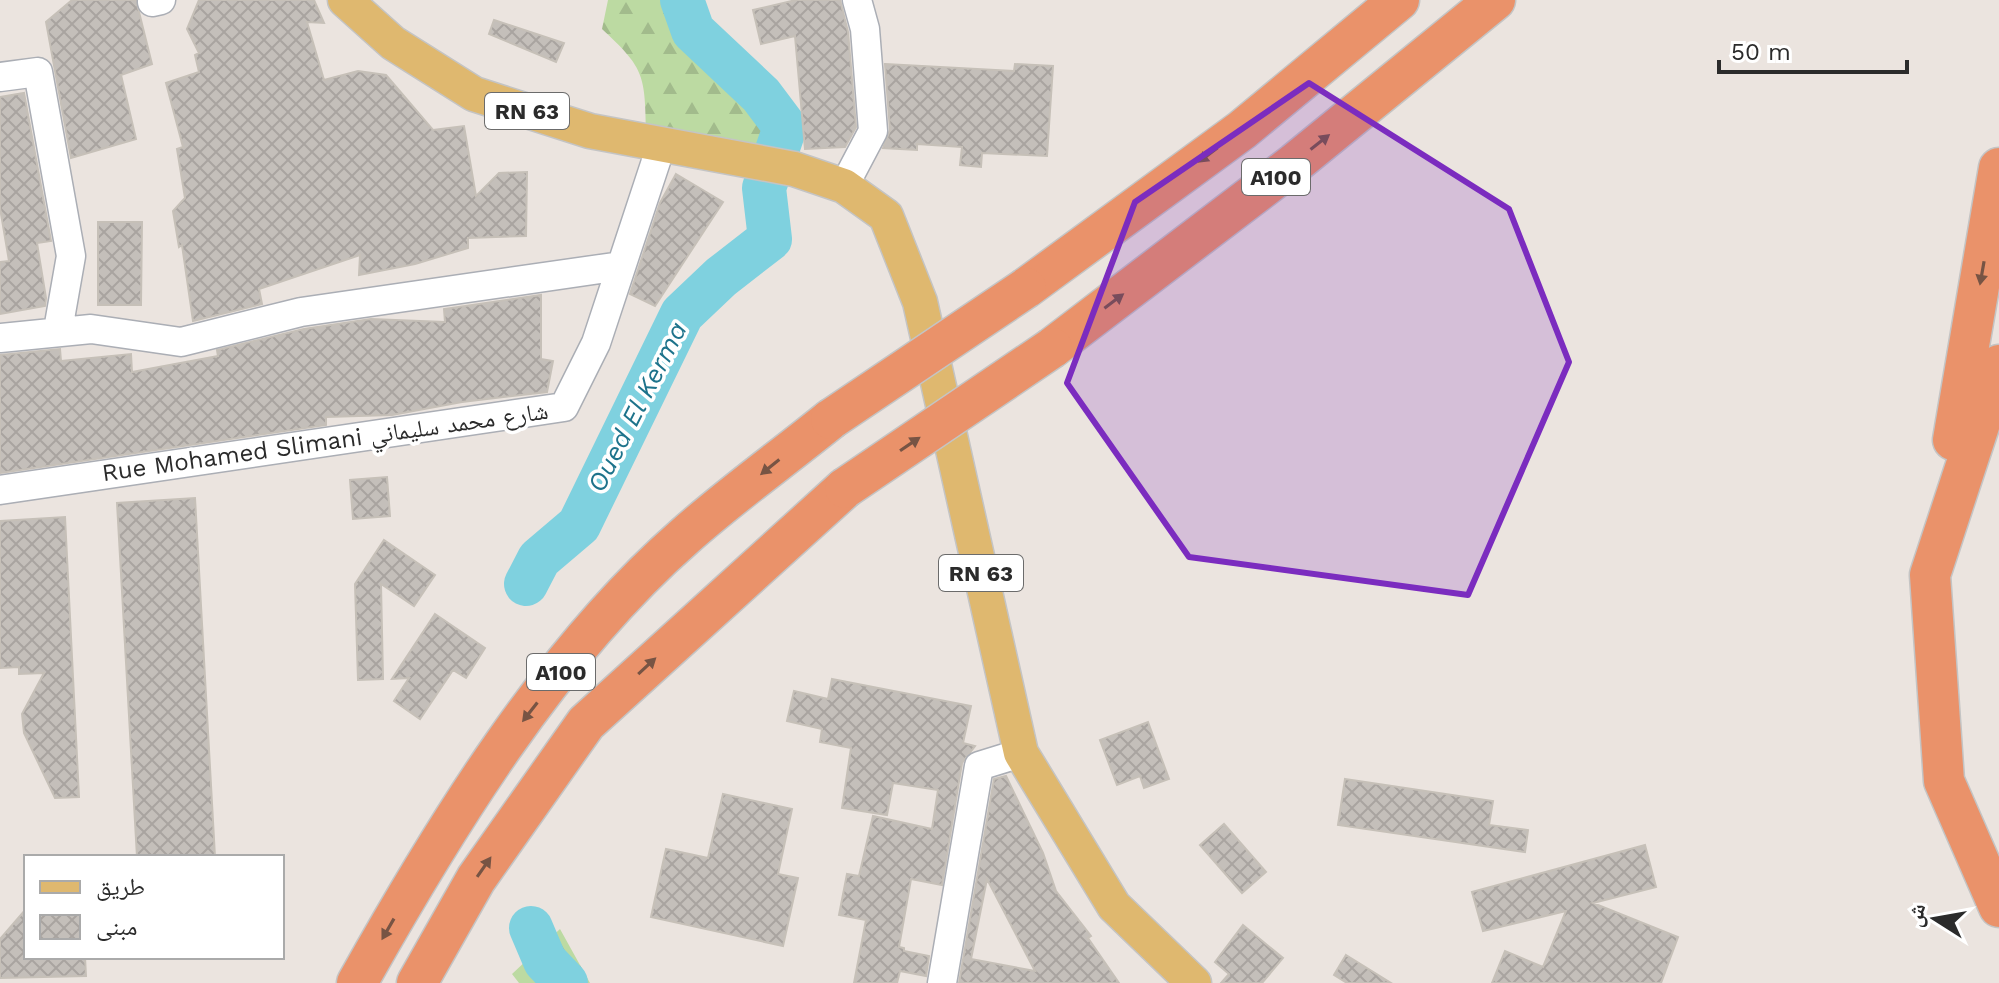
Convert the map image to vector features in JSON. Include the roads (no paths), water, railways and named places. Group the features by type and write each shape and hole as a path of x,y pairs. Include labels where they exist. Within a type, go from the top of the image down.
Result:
{"highway":[{"path":"1242,130 1375,0"},
{"name":"A100","path":"357,983 436,847 510,738 597,625 683,537 831,419 1026,288 1242,130 1399,0"},
{"name":"A100","path":"417,983 476,879 586,723 845,488 1052,348 1295,163 1495,0"},
{"path":"1999,168 1930,575 1944,781 1999,907"},
{"path":"1930,575 1999,365"}],"main road":[{"name":"RN 63","path":"345,0 393,43 474,94 590,131 794,169 844,186 886,216 920,302 1021,753 1114,906 1194,983"}],"street":[{"path":"844,186 873,131 865,29 857,0"},
{"path":"0,77 38,72 71,256 58,330"},
{"name":"Rue Mohamed Slimani شارع محمد سليماني","path":"0,490 564,407 596,343 661,146"},
{"path":"0,338 91,329 181,342 301,312 621,266"},
{"path":"942,983 979,766 1021,753"}],"waterway":[{"name":"Oued El Kerma","path":"526,584 539,559 579,525 682,314 721,277 770,239 764,188 785,127 761,95 693,31 682,0"},
{"name":"Oued El Kerma","path":"531,928 545,961 566,983"}]}
